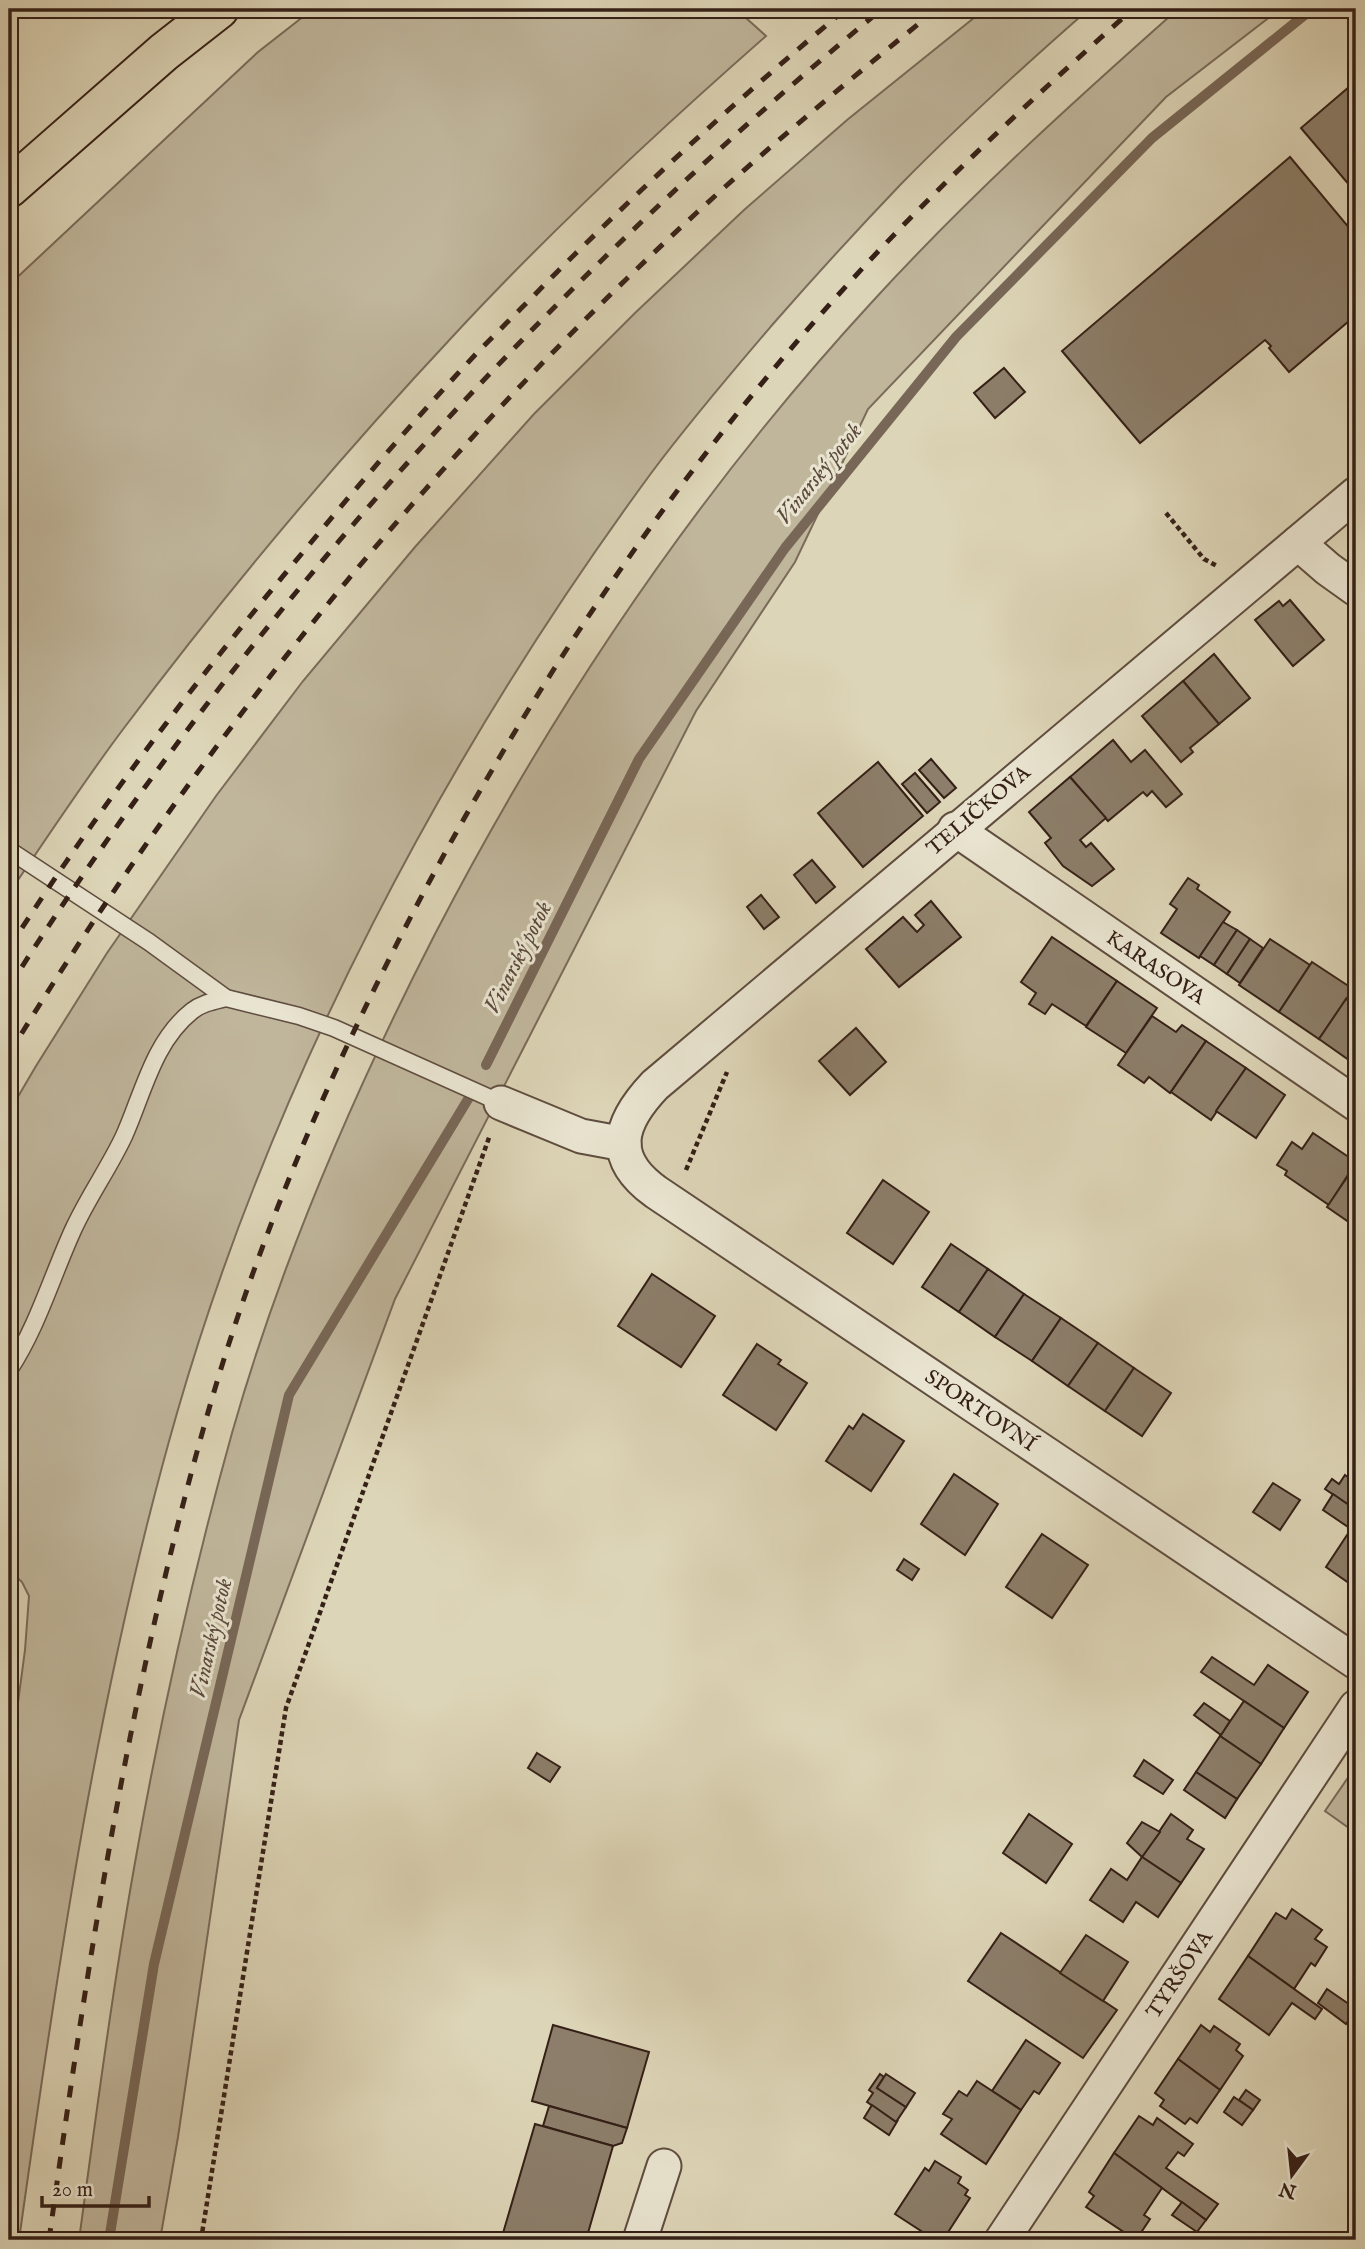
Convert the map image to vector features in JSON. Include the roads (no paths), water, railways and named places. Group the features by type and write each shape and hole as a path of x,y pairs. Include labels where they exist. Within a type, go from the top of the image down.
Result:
{"main road":[{"path":"9,188 144,70 219,9"}],"street":[{"name":"TELIČKOVA","path":"624,1144 632,1115 641,1099 654,1085 1356,494"},
{"path":"1298,544 1356,589"},
{"name":"KARASOVA","path":"956,830 1356,1104"},
{"path":"501,1103 581,1136 624,1144"},
{"name":"SPORTOVNÍ","path":"624,1144 625,1156 631,1170 656,1192 1356,1662"},
{"name":"TYRŠOVA","path":"1002,2240 1356,1707"},
{"path":"640,2240 664,2166"}],"lane":[{"path":"9,850 138,935 226,998 299,1016 334,1028 501,1103"},
{"path":"9,1370 27,1338 75,1225 124,1136 154,1060 192,1011 205,1003 226,998"}],"waterway":[{"name":"Vinarský potok","path":"486,1065 639,759 785,548 956,337 1152,138 1312,9"},
{"name":"Vinarský potok","path":"109,2240 154,1964 289,1395 473,1091"}],"railway":[{"path":"9,948 78,845 188,695 409,427 484,345 622,208 732,107 846,9"},
{"path":"9,987 100,850 197,717 299,588 407,464 519,343 636,227 757,116 882,9"},
{"path":"9,1054 164,818 248,705 336,594 428,487 523,383 623,282 752,163 937,9"},
{"path":"49,2240 113,1829 132,1727 178,1524 224,1359 268,1232 319,1108 376,986 452,840 552,672 662,511 722,433 783,357 916,212 1023,109 1133,9"}]}
